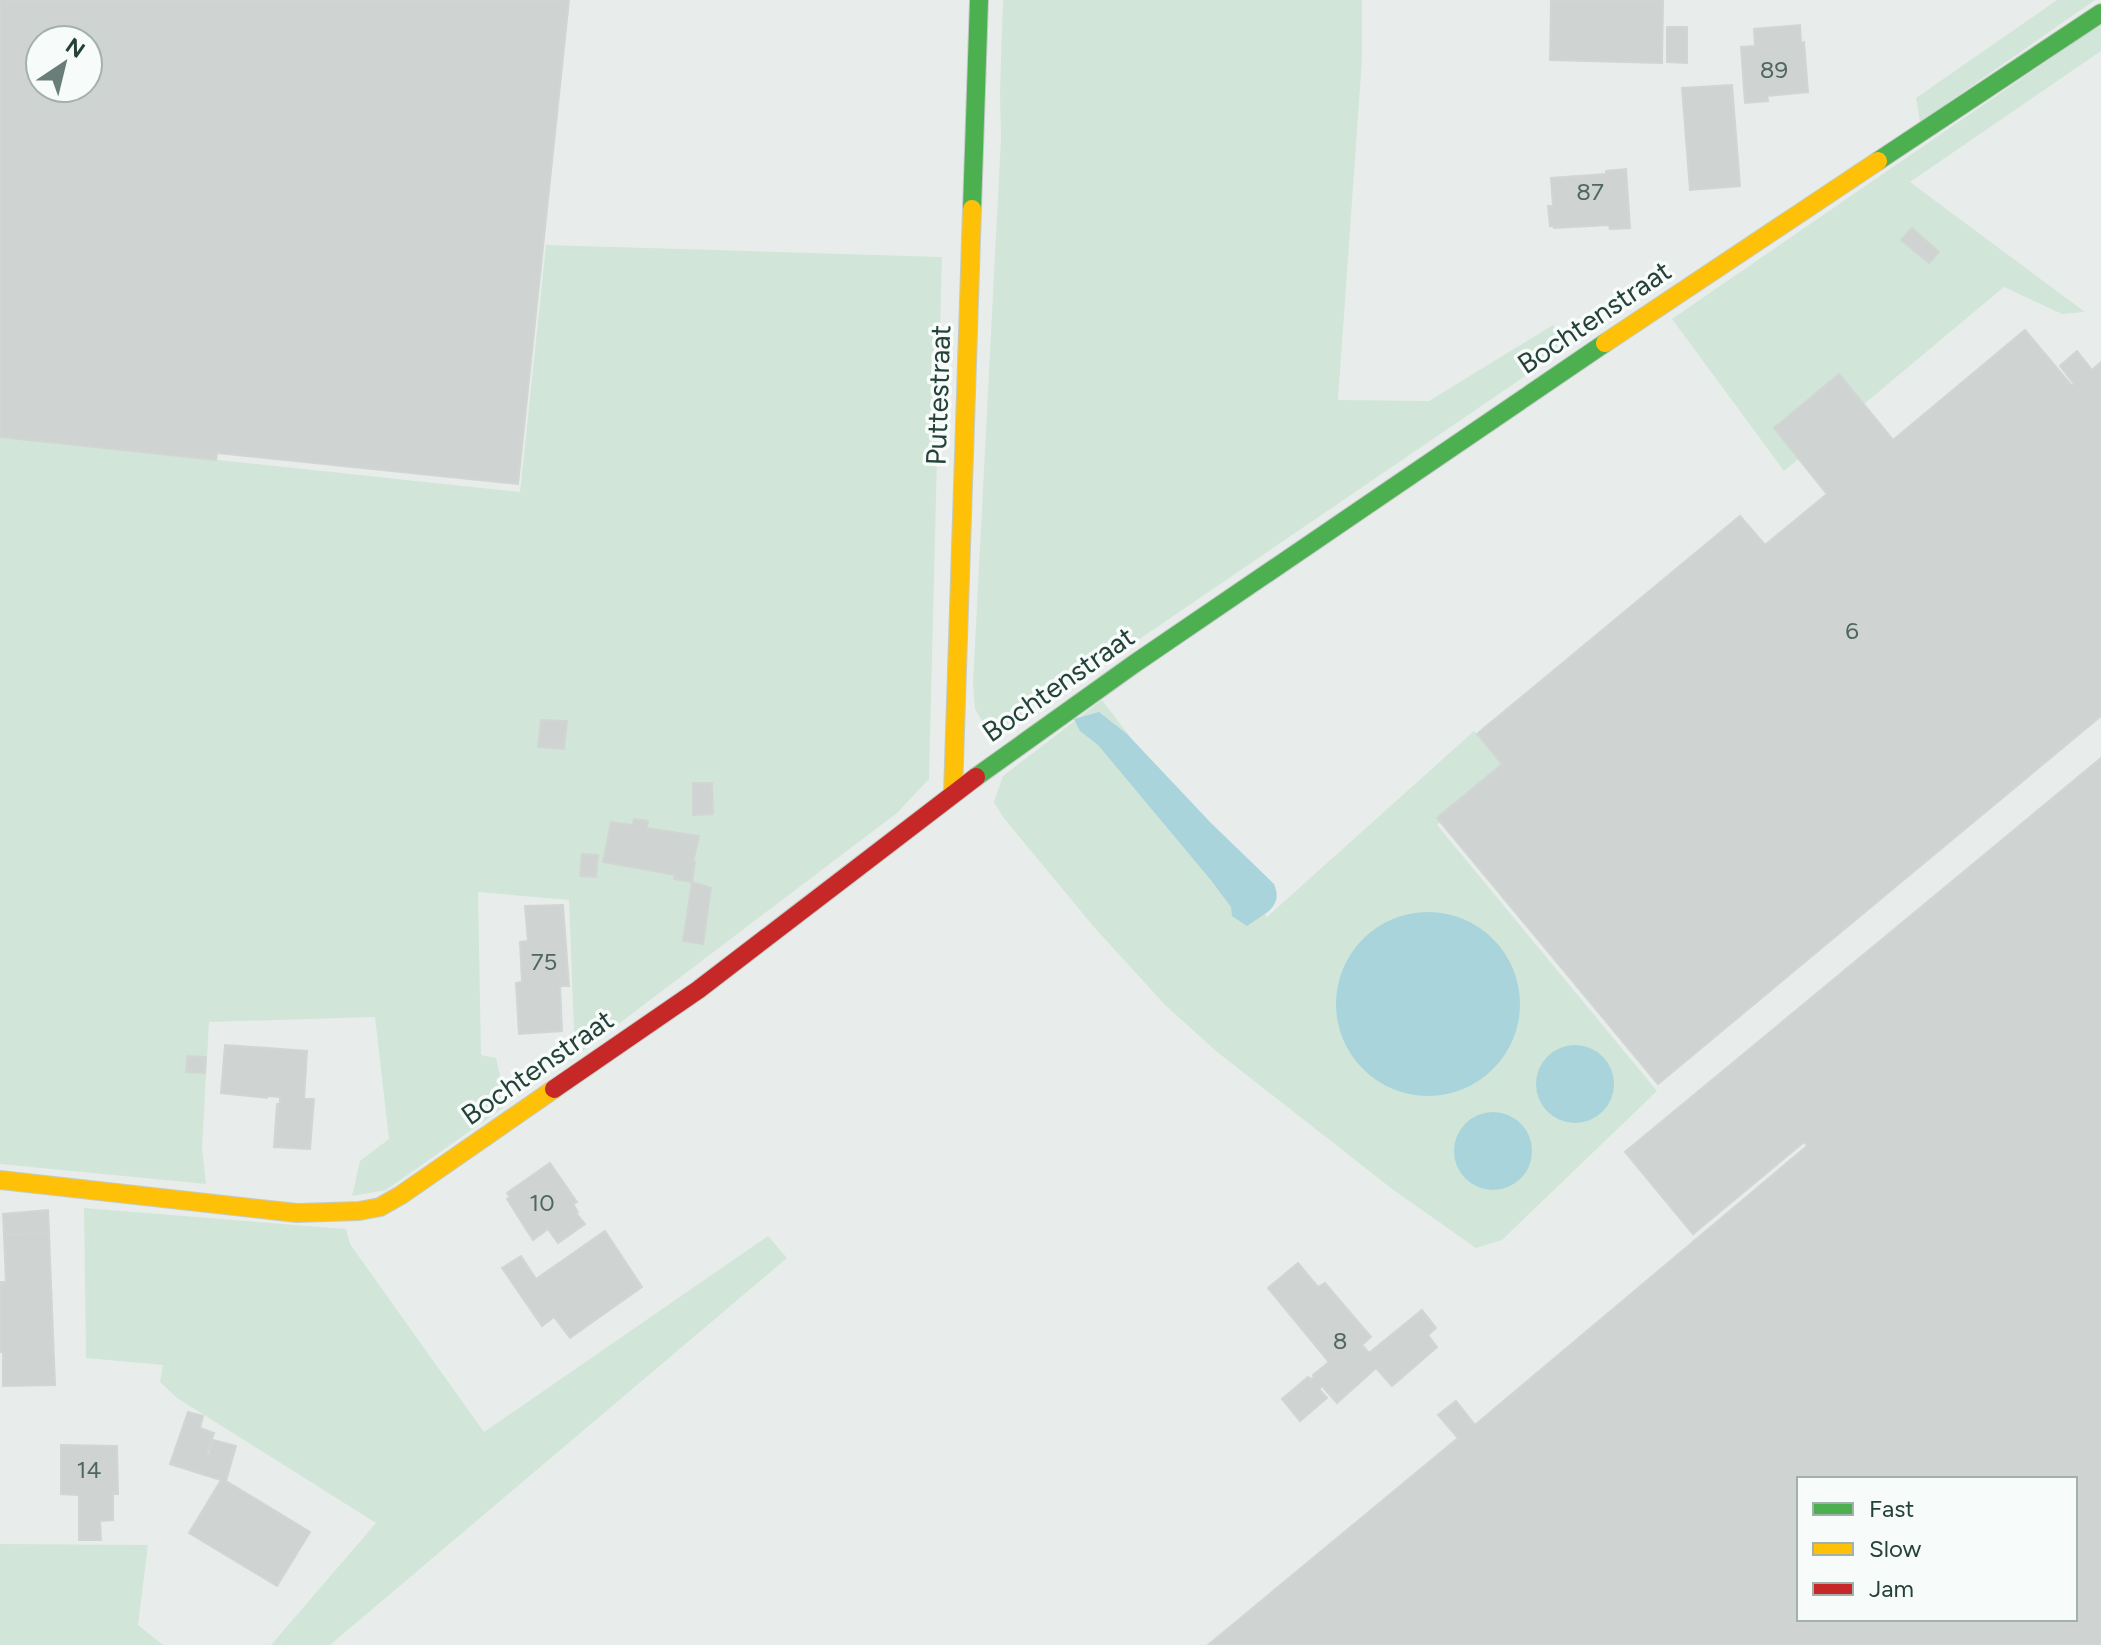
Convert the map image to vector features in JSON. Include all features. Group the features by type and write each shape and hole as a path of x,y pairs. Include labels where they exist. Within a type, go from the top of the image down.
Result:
{"street":[{"name":"Puttestraat","path":"953,793 979,0"},
{"name":"Bochtenstraat","path":"0,1180 297,1213 359,1211 380,1207 698,990 953,793 1134,664 1636,322 2101,13"}],"green space":[{"path":"1003,0 1362,0 1362,60 1338,400 1429,401 1553,325 1568,347 1003,732 984,724 975,709 973,684 1001,138"},
{"path":"2057,0 2095,0 1920,122 1916,98"},
{"path":"2101,24 2101,51 1910,182 2085,312 2062,314 2004,287 1784,471 1672,319"},
{"path":"546,245 942,257 929,779 897,813 575,1057 569,900 478,892 481,1055 496,1058 507,1105 386,1190 352,1196 360,1161 389,1139 375,1017 209,1022 202,1148 206,1184 0,1164 0,437 520,492"},
{"path":"1102,700 1267,917 1474,731 1505,768 1437,825 1657,1091 1502,1240 1476,1248 1392,1189 1216,1051 1166,1006 1093,926 994,802 1003,776"},
{"path":"84,1208 346,1229 350,1244 484,1432 768,1236 787,1258 330,1645 271,1645 376,1523 177,1398 160,1382 163,1365 86,1358"},
{"path":"0,1544 148,1545 138,1625 163,1645 0,1645"}],"water":[{"path":"1099,712 1127,734 1274,884 1276,899 1271,909 1247,926 1232,916 1231,907 1210,879 1098,745 1080,731 1074,719"},
{"path":"1428,912 1463,919 1493,939 1513,969 1520,1004 1513,1039 1493,1069 1463,1089 1428,1096 1393,1089 1363,1069 1343,1039 1336,1004 1343,969 1363,939 1393,919"},
{"path":"1575,1045 1590,1048 1607,1062 1614,1084 1611,1099 1597,1116 1575,1123 1560,1120 1543,1106 1536,1084 1539,1069 1553,1052"},
{"path":"1493,1112 1508,1115 1525,1129 1532,1151 1529,1166 1515,1183 1493,1190 1478,1187 1461,1173 1454,1151 1457,1136 1471,1119"}],"building":[{"path":"0,0 569,0 518,484 217,453 216,460 0,437"},
{"path":"1551,0 1663,0 1662,63 1550,60"},
{"path":"1800,25 1808,92 1767,96 1768,101 1745,103 1741,47 1755,46 1754,29"},
{"path":"1667,27 1687,27 1687,63 1667,62"},
{"path":"1732,85 1740,186 1690,190 1682,88"},
{"path":"1626,169 1630,228 1610,229 1609,225 1550,226 1548,206 1553,206 1551,178 1606,174 1606,171"},
{"path":"1912,228 1939,252 1929,263 1901,240"},
{"path":"2025,330 2072,386 2074,384 2060,366 2077,351 2092,370 2101,362 2101,716 1658,1084 1437,818 1502,764 1477,734 1740,516 1765,545 1827,494 1774,428 1839,374 1893,440"},
{"path":"541,720 567,721 564,749 538,747"},
{"path":"2101,758 2101,1645 1208,1645 1458,1438 1438,1415 1456,1401 1475,1425 1807,1146 1804,1142 1693,1234 1625,1152"},
{"path":"693,783 712,783 713,814 693,815"},
{"path":"634,819 648,821 647,828 699,836 692,882 674,879 675,875 603,862 611,822 633,825"},
{"path":"582,854 598,855 596,877 580,876"},
{"path":"692,882 711,888 703,944 683,941"},
{"path":"563,905 569,986 560,986 562,1031 519,1034 516,983 522,982 520,942 528,941 525,906"},
{"path":"225,1045 307,1051 304,1099 314,1099 310,1149 274,1147 280,1097 221,1093"},
{"path":"187,1056 206,1057 205,1073 186,1072"},
{"path":"550,1163 577,1202 573,1204 576,1213 585,1224 558,1243 548,1229 533,1240 507,1199 510,1197 507,1193"},
{"path":"48,1210 49,1233 4,1235 3,1214"},
{"path":"605,1231 642,1287 570,1338 554,1317 542,1326 502,1268 521,1256 536,1279"},
{"path":"49,1233 55,1385 3,1386 0,1282 6,1282 4,1235"},
{"path":"1298,1263 1318,1287 1325,1283 1371,1337 1362,1345 1369,1353 1422,1310 1436,1328 1428,1335 1437,1347 1392,1386 1376,1368 1337,1403 1322,1386 1319,1389 1327,1398 1300,1421 1282,1399 1329,1362 1268,1288"},
{"path":"188,1412 203,1416 200,1428 214,1433 209,1455 213,1440 236,1446 226,1481 310,1532 277,1586 189,1533 221,1480 170,1464"},
{"path":"61,1445 117,1446 118,1494 113,1494 113,1520 100,1521 101,1540 79,1540 79,1495 61,1494"}],"traffic: fast":[{"path":"972,209 979,0"},
{"path":"1878,161 2101,13"},
{"path":"976,777 1134,664 1605,343"}],"traffic: slow":[{"path":"1605,343 1878,161"},
{"path":"953,793 972,209"},
{"path":"0,1180 297,1213 359,1211 380,1207 401,1195 554,1089"}],"traffic: jam":[{"path":"554,1089 698,990 976,777"}]}
